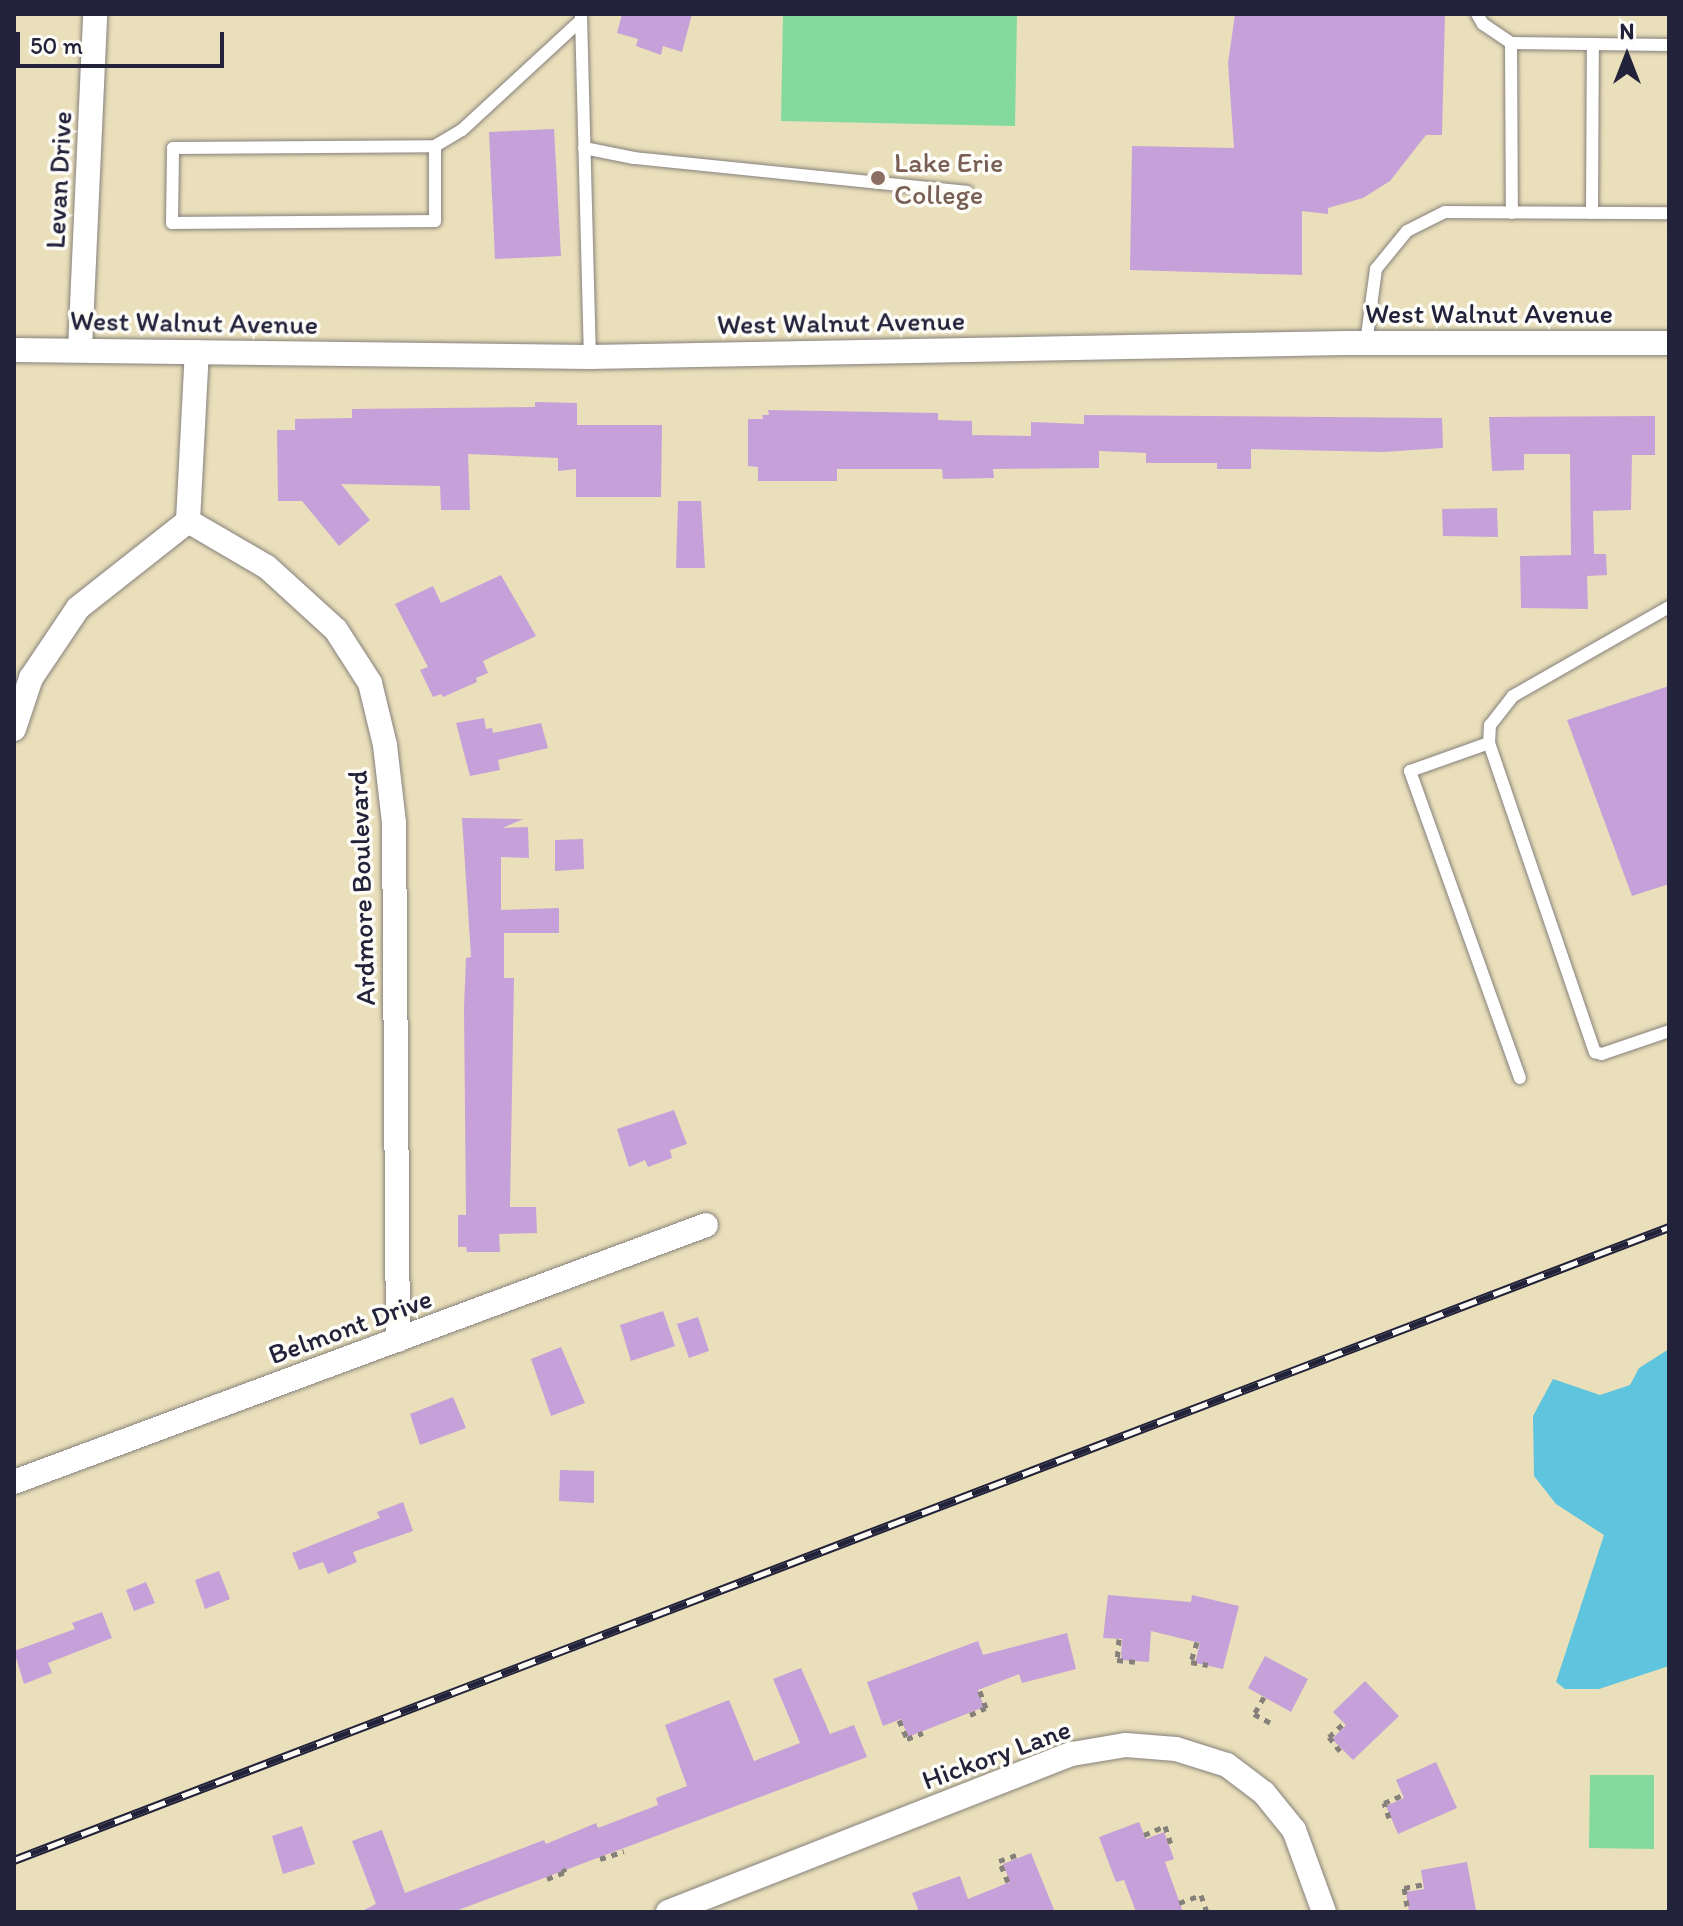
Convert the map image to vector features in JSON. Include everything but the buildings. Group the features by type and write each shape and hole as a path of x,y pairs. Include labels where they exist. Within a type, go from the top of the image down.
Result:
{"street":[{"name":"Levan Drive","path":"80,349 95,14"},
{"name":"West Walnut Avenue","path":"14,350 590,357 1366,343 1669,343"},
{"path":"14,729 31,678 78,608 188,521 197,352"},
{"name":"Ardmore Boulevard","path":"188,521 267,567 336,630 370,683 385,745 394,823 398,1340"},
{"name":"Belmont Drive","path":"14,1482 706,1225"},
{"name":"Hickory Lane","path":"672,1911 1072,1754 1126,1745 1176,1749 1227,1765 1264,1793 1294,1830 1324,1912"}],"lane":[{"path":"1477,14 1483,24 1511,43 1669,45"},
{"path":"435,146 435,221 172,223 173,148 435,146 462,130 580,17"},
{"path":"580,17 590,357"},
{"path":"1511,43 1512,213"},
{"path":"1592,213 1593,44"},
{"path":"584,148 634,158 967,192"},
{"path":"1366,343 1376,269 1407,231 1445,212 1669,213"},
{"path":"1669,607 1513,696 1490,725 1489,743 1595,1052 1602,1054 1669,1031"},
{"path":"1489,743 1410,771 1520,1078"}],"path":[{"path":"1119,1639 1117,1660 1135,1662"},
{"path":"1197,1642 1191,1662 1208,1665"},
{"path":"970,1715 986,1708 979,1689"},
{"path":"1264,1697 1254,1714 1271,1723"},
{"path":"899,1720 907,1739 923,1733"},
{"path":"1340,1751 1329,1737 1344,1723"},
{"path":"1389,1818 1384,1803 1403,1795"},
{"path":"1144,1835 1165,1826 1171,1844"},
{"path":"600,1859 624,1851"},
{"path":"1008,1882 999,1861 1016,1855"},
{"path":"547,1879 565,1872 563,1868"},
{"path":"1407,1906 1404,1888 1424,1884"},
{"path":"1179,1903 1201,1895 1207,1912"}],"green space":[{"path":"783,14 1017,14 1015,126 781,121"},
{"path":"1590,1775 1654,1775 1654,1849 1589,1848"}],"water":[{"path":"1669,1349 1669,1666 1599,1689 1565,1689 1556,1682 1604,1535 1556,1504 1534,1476 1533,1416 1553,1379 1600,1395 1630,1385 1639,1368"}],"railway":[{"path":"14,1860 1669,1227"}],"place":[{"name":"Lake Erie College","path":"878,178"}]}
